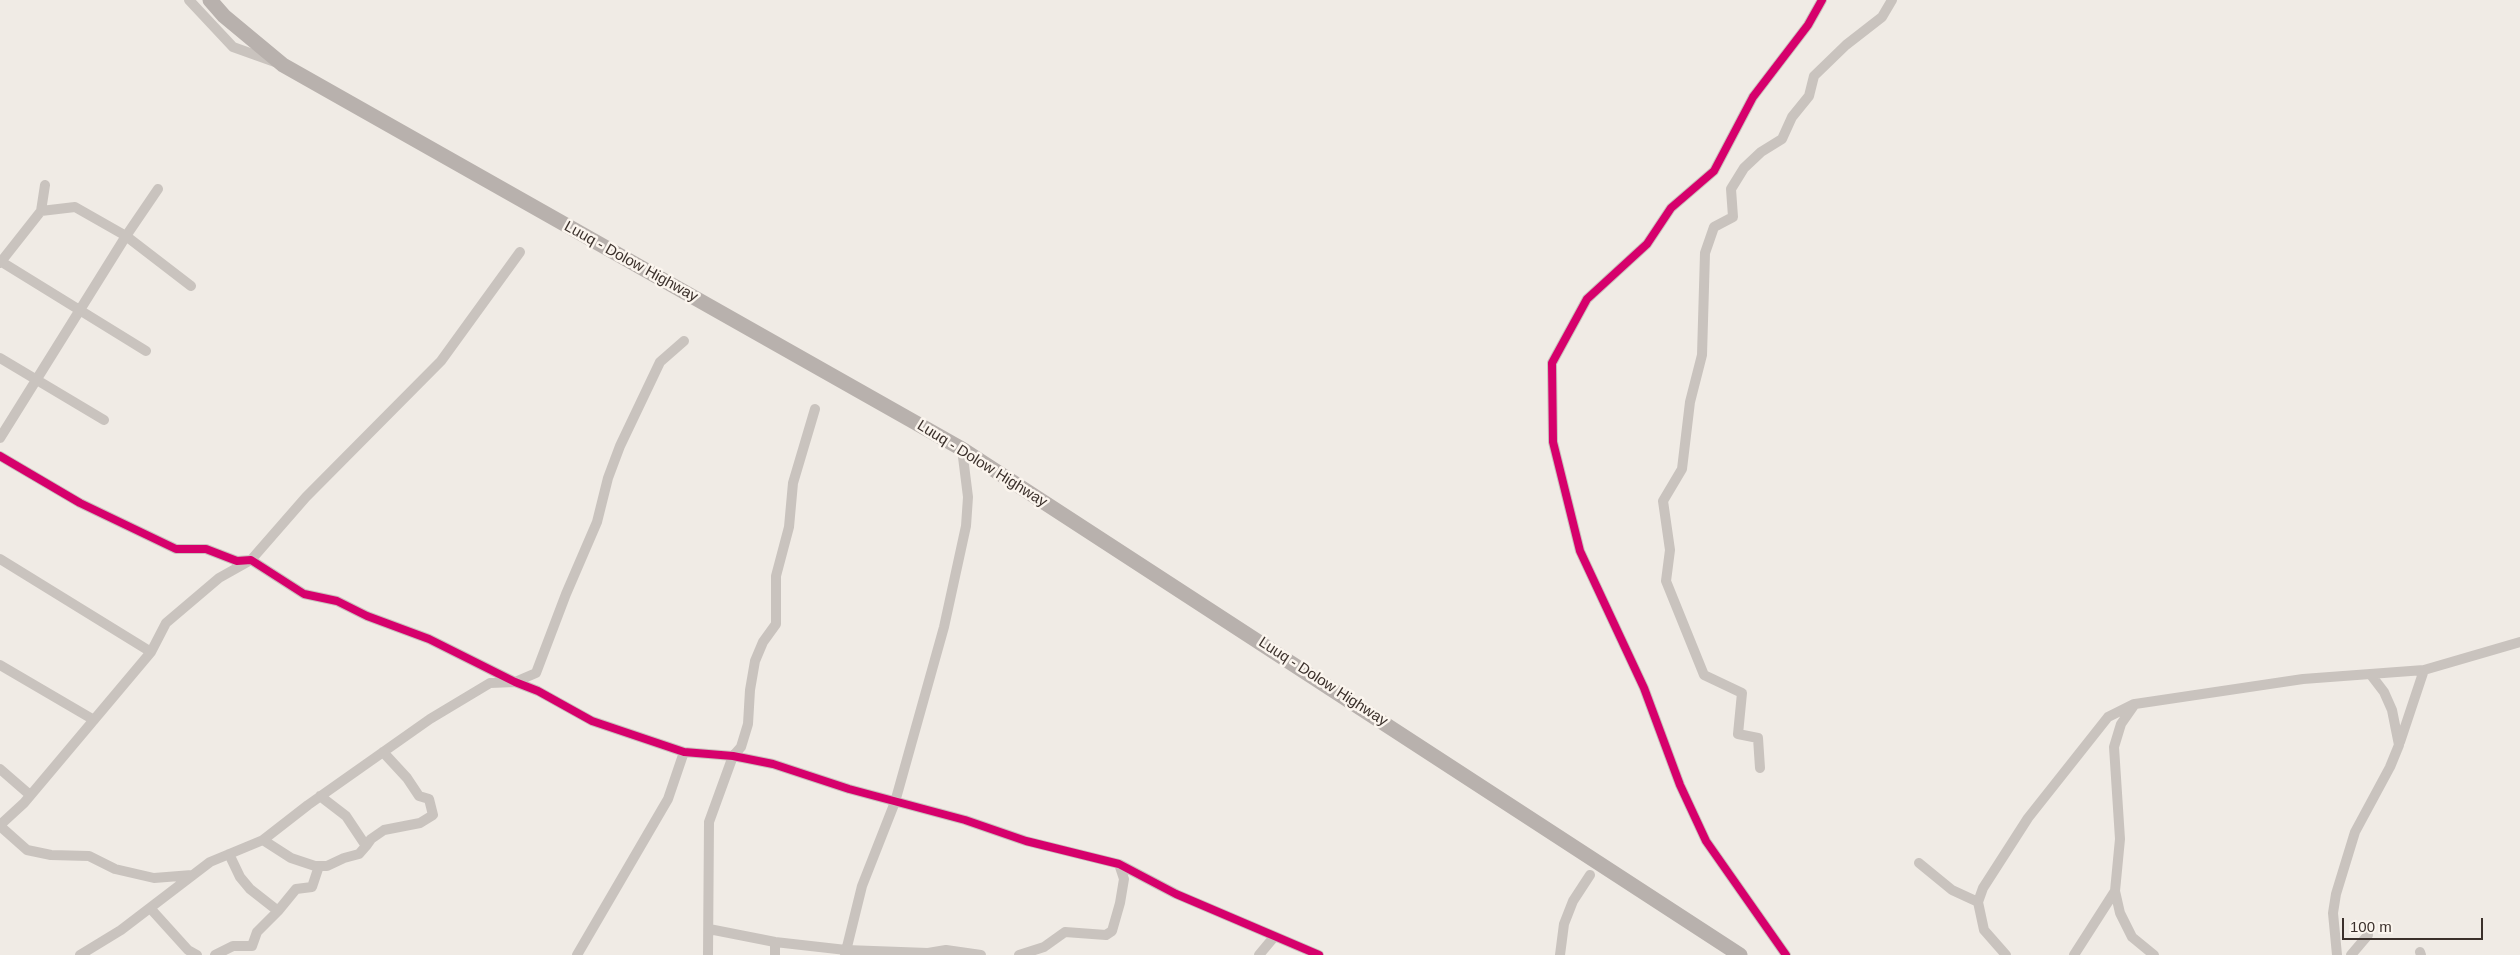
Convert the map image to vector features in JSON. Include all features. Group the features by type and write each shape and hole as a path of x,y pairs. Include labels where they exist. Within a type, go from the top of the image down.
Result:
{"main road":[{"name":"Luuq - Dolow Highway","path":"210,0 224,16 283,65 962,449 1740,955"}],"street":[{"path":"189,0 233,46 283,65"},
{"path":"1786,955 1706,841 1680,785 1644,688 1580,551 1553,442 1552,363 1587,299 1647,244 1671,208 1714,171 1753,97 1808,25 1822,0"},
{"path":"1760,768 1758,738 1738,734 1742,693 1704,676 1666,581 1670,550 1663,500 1682,469 1690,402 1702,355 1705,253 1714,227 1732,217 1731,189 1744,168 1761,152 1782,139 1792,117 1809,96 1814,76 1846,45 1882,17 1892,0"},
{"path":"44,185 41,211 0,262 146,350"},
{"path":"0,438 35,378 158,189"},
{"path":"41,211 75,207 126,236 191,286"},
{"path":"193,875 154,878 115,870 89,856 51,855 27,850 0,826 30,795 151,652 166,623 219,578 251,560 306,497 441,361 520,252"},
{"path":"80,955 101,950 150,908 210,862 263,840 320,796 430,719 490,683 515,682 536,673 566,594 597,522 608,478 620,446 660,362 684,340"},
{"path":"0,358 104,420"},
{"path":"708,955 707,900 711,838 709,822 734,756 741,747 748,724 750,690 755,661 763,642 776,624 776,576 789,527 793,483 814,409"},
{"path":"846,952 862,886 895,802 944,627 966,526 968,498 962,449"},
{"path":"0,456 94,511 176,549 206,549 237,561 251,560 304,594 337,601 367,616 429,639 515,682 538,691 592,722 684,752 734,756 774,764 849,789 965,820 1026,842 1119,864 1176,894 1319,955"},
{"path":"0,559 151,652"},
{"path":"2006,955 1984,930 1978,902 1982,888 2028,818 2108,717 2135,704 2303,679 2424,670 2520,642"},
{"path":"0,665 94,720"},
{"path":"2336,955 2333,913 2336,894 2355,832 2390,767 2424,670"},
{"path":"2370,675 2384,692 2392,710 2399,745"},
{"path":"2135,704 2121,724 2114,747 2120,839 2115,891 2120,913 2132,937 2154,955"},
{"path":"263,840 291,858 318,866 326,866 359,854 371,839 384,830 420,823 433,815 429,799 419,796 407,778 382,752"},
{"path":"579,954 668,799 684,752"},
{"path":"0,769 30,795"},
{"path":"320,796 346,816 366,846"},
{"path":"229,854 240,877 250,889 278,911"},
{"path":"1919,863 1952,890 1978,902"},
{"path":"1019,955 1044,946 1066,932 1106,935 1112,931 1124,879 1119,864"},
{"path":"215,955 233,946 252,946 257,932 296,889 312,886 318,866"},
{"path":"1560,955 1564,924 1570,908 1590,875"},
{"path":"2074,955 2115,891"},
{"path":"150,908 188,950 197,955"},
{"path":"709,929 775,942 846,952 928,953 946,950 981,955"},
{"path":"2351,955 2368,935"},
{"path":"1259,955 1274,937"},
{"path":"775,942 775,955"}],"cycle path":[{"path":"1786,955 1706,841 1680,785 1644,688 1580,551 1553,442 1552,363 1587,299 1647,244 1671,208 1714,171 1753,97 1808,25 1822,0"},
{"path":"0,456 80,503 176,549 206,549 237,561 251,560 304,594 337,601 367,616 429,639 515,682 538,691 592,721 684,752 733,756 773,764 849,789 965,820 1026,841 1119,864 1176,894 1319,955"}]}
